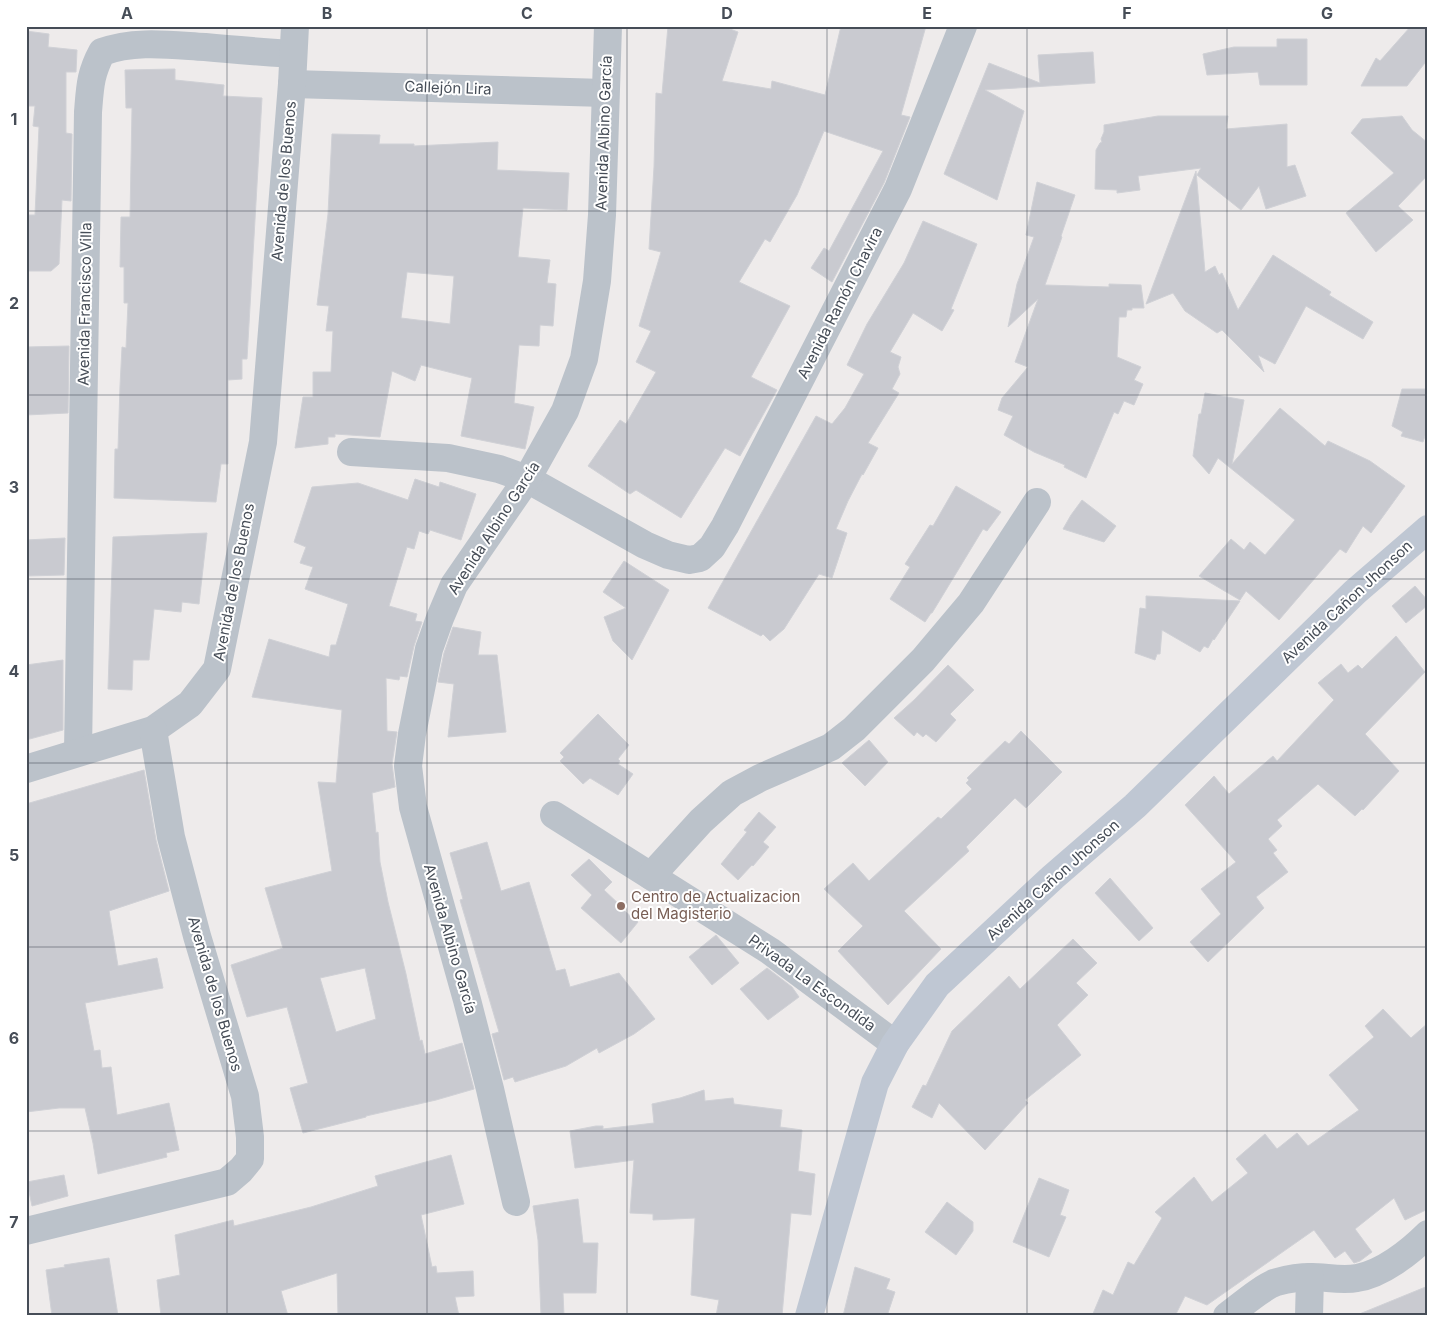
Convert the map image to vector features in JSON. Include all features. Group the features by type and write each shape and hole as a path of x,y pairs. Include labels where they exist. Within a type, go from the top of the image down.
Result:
{"main road":[{"name":"Avenida Cañon Jhonson","path":"809,1316 875,1083 896,1044 938,985 1053,877 1135,806 1355,592 1428,529"}],"street":[{"name":"Avenida de los Buenos","path":"26,1231 227,1182 250,1159 250,1137 245,1096 197,936 172,837 153,730 190,704 217,669 263,442 295,26"},
{"name":"Avenida Albino García","path":"516,1202 490,1089 414,807 408,766 412,734 429,649 454,585 527,479 565,411 584,359 597,281 602,215 608,26"},
{"name":"Avenida Ramón Chavira","path":"527,479 645,545 668,555 689,560 700,558 712,547 725,526 898,189 963,26"},
{"name":"Avenida Francisco Villa","path":"78,752 88,112 93,68 102,52 117,46 134,44 161,44 293,54"},
{"name":"Callejón Lira","path":"292,84 605,93"},
{"path":"351,452 448,458 499,469 527,479"},
{"path":"651,876 701,821 732,794 760,778 831,747 854,730 923,660 971,603 1037,502"},
{"path":"26,769 153,730"},
{"name":"Privada La Escondida","path":"554,815 770,951 896,1044"},
{"path":"1227,1316 1267,1286 1276,1282 1310,1277 1357,1278 1373,1273 1390,1264 1428,1234"},
{"path":"1308,1316 1310,1277"}],"building":[{"path":"668,26 722,26 738,32 722,81 771,89 772,81 825,95 841,26 926,26 901,115 910,117 884,183 832,282 811,268 824,248 829,251 883,151 824,131 797,195 770,242 765,239 739,282 790,306 751,377 777,390 740,456 725,448 681,518 636,490 630,494 588,466 620,420 626,424 656,372 636,362 651,331 639,326 661,252 649,249 656,93 662,94"},
{"path":"1411,26 1428,26 1428,59 1407,86 1361,86 1376,58 1380,61"},
{"path":"26,31 49,34 48,47 77,50 76,72 66,72 66,133 72,134 71,201 62,200 59,264 51,271 26,271 26,215 35,215 39,127 33,126 35,106 26,106"},
{"path":"1277,39 1307,39 1307,85 1260,85 1258,72 1207,75 1203,54 1234,47 1277,47"},
{"path":"1093,52 1095,83 985,90 1024,111 997,200 944,174 989,63 1040,83 1038,55"},
{"path":"175,69 175,80 224,85 223,96 262,98 247,359 242,359 242,379 228,380 228,464 221,464 216,502 114,498 115,449 118,449 122,347 126,348 128,303 124,303 124,267 120,267 121,217 130,217 132,108 126,108 125,70"},
{"path":"1158,116 1228,116 1226,129 1287,124 1287,167 1295,165 1306,196 1266,209 1259,186 1241,210 1197,175 1201,168 1138,176 1140,190 1117,193 1117,190 1095,189 1096,150 1102,142 1104,125"},
{"path":"1402,116 1412,130 1428,143 1428,175 1398,206 1413,220 1376,252 1346,213 1394,173 1351,133 1362,119"},
{"path":"332,134 380,135 379,144 414,144 414,146 498,142 497,170 569,173 567,210 523,208 518,257 550,260 547,283 556,284 553,326 540,325 539,346 519,345 514,403 534,407 525,449 461,436 472,378 421,365 415,381 392,371 380,437 335,434 335,437 328,437 328,444 295,448 303,397 313,397 313,372 331,372 333,331 326,331 329,306 317,305 328,214","holes":["407,272 454,276 450,324 401,318"]},
{"path":"1196,171 1205,272 1215,266 1219,275 1222,273 1238,310 1273,255 1331,292 1329,295 1373,322 1363,339 1306,306 1275,364 1258,355 1264,372 1222,330 1217,333 1185,311 1173,293 1146,304"},
{"path":"1037,182 1075,195 1045,285 1109,287 1109,284 1141,285 1144,308 1132,308 1132,310 1127,310 1126,317 1119,317 1117,357 1141,367 1134,380 1143,384 1134,405 1124,401 1118,414 1114,412 1086,478 1064,467 1065,465 1034,452 1004,435 1013,416 998,410 1002,398 1028,367 1015,362 1038,299 1008,327 1017,284 1034,237 1026,235"},
{"path":"923,221 977,244 951,309 954,310 942,331 913,313 890,352 901,357 898,367 900,374 892,389 899,393 868,443 878,448 848,501 836,529 847,533 832,578 819,574 784,629 770,641 763,634 761,636 708,608 816,416 832,424 845,408 864,374 847,365 867,324 904,263"},
{"path":"69,346 68,413 26,415 26,347"},
{"path":"1402,389 1428,389 1428,427 1423,442 1401,436 1403,432 1392,426"},
{"path":"1205,393 1244,400 1232,464 1280,408 1325,446 1328,441 1370,461 1405,486 1371,533 1363,526 1346,553 1340,549 1279,620 1246,591 1240,600 1199,576 1231,539 1244,550 1250,542 1265,555 1295,520 1218,458 1209,474 1193,456 1199,414 1201,414"},
{"path":"415,479 439,487 440,482 476,494 461,540 430,530 428,534 419,531 414,549 407,547 389,606 417,614 415,621 422,622 407,677 400,676 399,680 386,678 387,731 397,732 392,764 395,787 372,793 376,833 378,832 380,862 388,902 420,1041 422,1040 425,1054 462,1043 474,1089 303,1133 290,1088 308,1083 287,1007 247,1017 231,965 283,948 265,888 332,871 318,782 336,783 342,710 252,697 269,639 329,657 331,645 336,645 348,604 305,589 313,567 300,563 306,547 294,542 312,487 358,483 408,500","holes":["365,968 376,1019 336,1032 320,978"]},
{"path":"956,486 1001,512 987,531 983,529 925,622 890,599 910,567 905,564 930,525 933,526"},
{"path":"1082,500 1116,526 1104,542 1063,529"},
{"path":"207,533 199,604 182,602 181,612 154,609 149,660 133,660 132,690 108,689 113,537"},
{"path":"65,538 64,575 26,576 26,540"},
{"path":"624,561 669,590 632,660 613,641 604,617 626,608 603,592"},
{"path":"1415,586 1428,601 1428,605 1406,623 1392,606"},
{"path":"1146,596 1240,601 1208,648 1204,646 1200,652 1162,630 1160,654 1157,654 1155,660 1135,653 1140,608 1146,609"},
{"path":"453,627 481,632 478,655 497,655 506,732 448,737 454,684 438,682 444,653"},
{"path":"1396,636 1425,672 1365,734 1399,771 1363,810 1355,816 1318,784 1277,820 1282,826 1268,839 1277,850 1273,853 1288,872 1256,897 1264,908 1208,962 1190,942 1221,914 1201,889 1236,862 1185,805 1214,776 1229,794 1273,756 1277,761 1334,700 1318,683 1341,664 1348,673 1358,665 1362,669"},
{"path":"63,660 63,730 26,740 26,665"},
{"path":"948,665 974,690 950,714 956,720 936,742 926,734 923,737 917,732 914,736 894,718"},
{"path":"598,714 629,745 618,759 620,761 618,764 633,774 618,795 590,778 583,784 560,761 564,757 560,753"},
{"path":"1021,731 1062,772 1026,808 1015,798 966,847 969,851 904,911 941,949 888,1005 838,951 863,926 824,889 853,863 869,881 938,817 941,819 972,789 966,783 969,780 967,778 1005,741 1009,744"},
{"path":"869,740 888,762 865,786 842,763"},
{"path":"144,770 156,840 169,891 109,911 118,966 157,958 163,988 85,1003 94,1051 100,1050 102,1068 111,1067 117,1115 169,1103 179,1150 166,1153 167,1157 98,1174 85,1108 59,1108 26,1112 26,804"},
{"path":"759,812 776,827 763,842 769,847 738,880 721,864 747,832 744,830"},
{"path":"487,842 501,891 529,882 556,971 565,969 570,987 619,973 655,1019 634,1034 599,1053 597,1048 566,1066 515,1082 513,1077 504,1080 492,1034 499,1032 460,900 463,899 450,853"},
{"path":"589,859 612,882 604,890 638,922 621,943 581,908 592,895 571,875"},
{"path":"1110,878 1153,928 1139,941 1095,893"},
{"path":"716,935 739,963 712,985 689,957"},
{"path":"1073,939 1097,963 1076,983 1088,995 1057,1025 1081,1055 1025,1100 1028,1103 985,1150 939,1103 932,1118 912,1107 923,1085 926,1086 952,1031 1009,976 1020,989"},
{"path":"767,968 792,987 799,997 768,1020 740,989"},
{"path":"1383,1009 1411,1038 1428,1023 1428,1209 1405,1220 1394,1198 1355,1229 1372,1252 1354,1263 1345,1251 1335,1258 1314,1230 1207,1305 1185,1296 1175,1316 1092,1316 1103,1290 1113,1295 1128,1262 1134,1265 1162,1218 1155,1212 1194,1177 1212,1202 1248,1173 1236,1159 1265,1134 1277,1149 1297,1133 1308,1146 1359,1110 1329,1075 1374,1037 1365,1026"},
{"path":"704,1090 705,1101 733,1098 734,1104 782,1110 780,1127 802,1130 798,1171 815,1174 811,1215 791,1213 782,1316 716,1316 719,1300 691,1295 695,1218 653,1220 653,1214 630,1213 634,1160 575,1168 570,1131 596,1126 603,1126 603,1129 654,1123 652,1104"},
{"path":"451,1155 464,1204 421,1215 432,1267 436,1266 437,1273 473,1271 474,1296 455,1297 459,1316 338,1316 337,1273 281,1291 288,1316 161,1316 157,1280 180,1275 175,1235 233,1220 234,1226 311,1207 378,1186 375,1176"},
{"path":"64,1175 68,1196 32,1206 27,1182"},
{"path":"1039,1178 1069,1190 1060,1215 1066,1217 1049,1257 1013,1242"},
{"path":"578,1199 583,1243 598,1243 596,1293 563,1293 564,1316 541,1316 538,1240 533,1206"},
{"path":"947,1202 973,1222 973,1231 956,1255 925,1232"},
{"path":"109,1258 118,1316 52,1316 46,1270 65,1267 64,1265"},
{"path":"855,1267 890,1279 886,1289 895,1292 887,1316 843,1316"},
{"path":"1428,1286 1428,1316 1357,1315"}],"place":[{"name":"Centro de Actualizacion del Magisterio","path":"621,906"}]}
